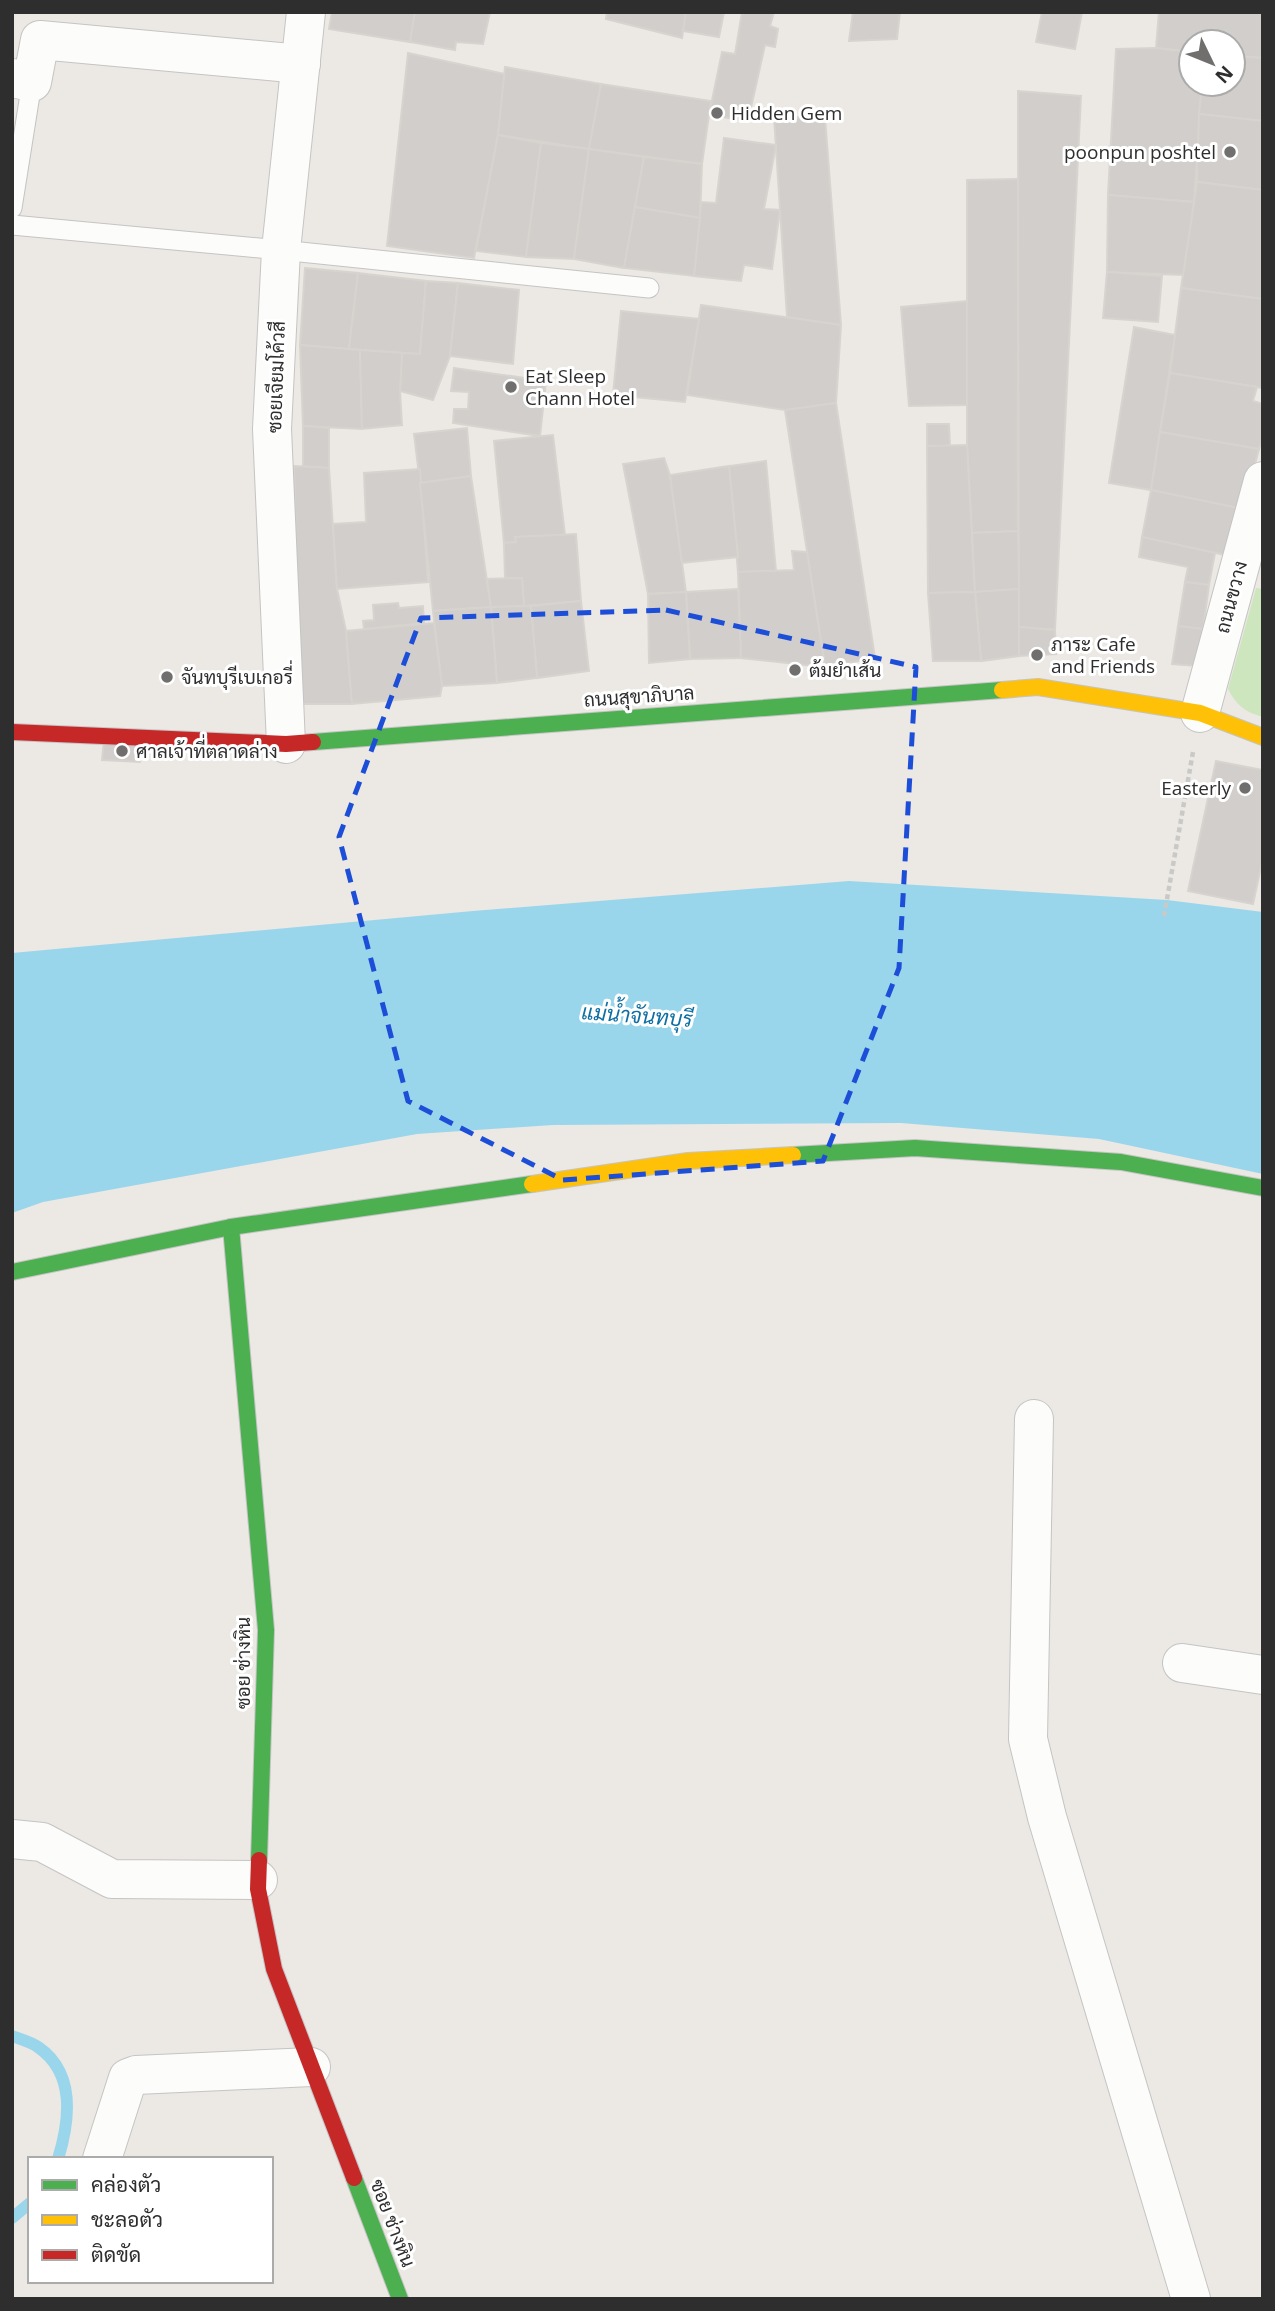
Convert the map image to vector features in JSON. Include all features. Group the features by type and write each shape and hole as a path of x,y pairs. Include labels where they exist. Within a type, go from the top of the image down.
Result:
{"street":[{"name":"ซอยเจียมโค้วสี","path":"286,744 272,429 281,250 306,12"},
{"path":"22,80 40,40 301,64"},
{"name":"ถนนขวาง","path":"1200,713 1263,481"},
{"name":"ถนนสุขาภิบาล","path":"12,732 286,744 1038,687 1200,713 1263,737"},
{"path":"12,1272 231,1227 688,1161 915,1148 1121,1162 1263,1188"},
{"name":"ซอย ช่างหิน","path":"231,1227 266,1630 258,1889 274,1969 400,2299"},
{"path":"1034,1419 1028,1738 1047,1817 1191,2299"},
{"path":"1182,1663 1263,1675"},
{"path":"12,1839 42,1842 112,1879 258,1880"},
{"path":"103,2157 128,2078 136,2075 311,2067"}],"lane":[{"path":"12,208 22,80"},
{"path":"12,225 649,288"}],"path":[{"path":"1164,916 1200,713"}],"highlighted area":[{"path":"666,610 916,667 899,968 823,1161 563,1180 408,1101 339,837 421,618"}],"green space":[{"path":"1256,588 1263,589 1263,717 1242,708 1228,689"}],"water":[{"name":"แม่น้ำจันทบุรี","path":"849,881 1167,900 1263,912 1263,1174 1099,1139 901,1123 553,1125 417,1134 43,1202 12,1213 12,953 473,911"}],"building":[{"path":"332,12 415,12 410,42 329,29"},
{"path":"415,12 490,12 483,44 456,42 455,50 410,42"},
{"path":"607,12 686,12 682,38 606,19"},
{"path":"686,12 724,12 719,37 683,31"},
{"path":"742,12 774,12 770,26 778,29 775,47 765,45 748,121 709,115 722,52 735,54"},
{"path":"853,12 900,12 897,39 849,41"},
{"path":"1042,12 1082,12 1075,49 1036,42"},
{"path":"1159,12 1263,12 1263,58 1247,57 1247,28 1177,28 1177,50 1156,48"},
{"path":"1116,49 1177,50 1177,98 1201,98 1194,202 1108,195"},
{"path":"408,53 505,74 498,135 474,258 387,246"},
{"path":"1247,57 1263,58 1263,121 1199,114 1201,98 1247,98"},
{"path":"505,67 601,84 589,149 498,135"},
{"path":"601,84 711,101 702,164 589,149"},
{"path":"1018,91 1081,96 1055,630 1019,627"},
{"name":"poonpun poshtel","path":"1199,114 1263,121 1263,190 1197,182"},
{"path":"774,117 825,118 841,325 787,317"},
{"path":"498,135 541,143 526,257 476,251"},
{"path":"724,138 776,145 764,209 780,210 772,269 744,265 741,281 694,276 701,202 716,203"},
{"path":"541,143 589,149 574,259 526,257"},
{"path":"589,149 644,157 624,268 574,259"},
{"path":"644,157 702,164 700,218 635,207"},
{"path":"1018,179 1018,531 972,533 967,445 967,180"},
{"path":"1197,182 1263,190 1263,299 1181,288"},
{"path":"1108,195 1194,202 1183,275 1107,272"},
{"path":"635,207 700,218 694,276 624,268"},
{"path":"305,268 358,273 349,349 300,345"},
{"path":"1107,272 1162,276 1158,322 1103,318"},
{"path":"358,273 426,281 420,354 349,349"},
{"path":"426,281 458,283 450,356 433,400 400,391 402,353 420,354"},
{"path":"458,283 519,290 513,364 450,356"},
{"path":"1181,288 1263,299 1263,388 1170,373"},
{"path":"967,301 967,405 909,406 901,307"},
{"path":"701,305 841,325 836,403 785,410 687,395"},
{"path":"621,311 699,319 685,402 613,395"},
{"path":"1134,327 1175,335 1151,490 1109,483"},
{"path":"300,345 360,350 362,429 303,426"},
{"path":"360,350 402,353 402,425 362,429"},
{"path":"454,368 546,381 540,436 453,423 454,409 468,409 469,392 451,391"},
{"path":"1170,373 1257,387 1253,401 1263,404 1263,436 1259,449 1160,432"},
{"path":"836,403 875,658 825,667 785,410"},
{"path":"927,424 949,424 950,446 927,446"},
{"path":"303,426 329,428 329,468 303,466"},
{"path":"467,428 471,476 420,483 414,434"},
{"path":"1160,432 1259,449 1243,509 1151,490"},
{"path":"553,435 565,535 515,537 516,542 504,543 494,441"},
{"path":"967,445 975,592 928,593 927,446"},
{"path":"664,458 670,475 686,592 648,594 623,464"},
{"path":"766,461 776,571 738,572 729,466"},
{"path":"294,466 329,468 337,589 346,631 352,704 300,704"},
{"path":"729,466 738,557 682,563 670,475"},
{"path":"420,469 428,582 337,589 333,524 366,522 364,473"},
{"path":"471,476 491,607 433,611 420,483"},
{"path":"1151,490 1243,509 1230,556 1142,537"},
{"path":"1018,531 1019,589 975,592 972,533"},
{"path":"576,534 581,601 524,606 522,578 505,578 504,543 516,542 515,537"},
{"path":"1142,537 1215,553 1209,585 1185,582 1188,567 1139,557"},
{"path":"792,551 807,552 825,667 741,658 738,572 794,570"},
{"path":"522,578 524,606 491,607 487,579"},
{"path":"1185,582 1209,585 1203,629 1178,626"},
{"path":"738,589 741,658 690,659 686,592"},
{"path":"1019,589 1019,656 981,661 975,592"},
{"path":"686,592 690,659 649,663 648,594"},
{"path":"975,592 981,661 933,661 928,593"},
{"path":"581,601 589,671 537,678 531,606"},
{"path":"398,603 399,608 423,606 424,623 364,629 363,621 374,620 373,605"},
{"path":"531,606 537,678 497,683 491,607"},
{"path":"491,607 497,683 442,686 433,611"},
{"path":"434,623 442,686 440,696 352,704 346,631"},
{"path":"1178,626 1203,629 1198,666 1172,664"},
{"path":"1019,627 1055,630 1056,654 1019,656"},
{"name":"ศาลเจ้าที่ตลาดล่าง","path":"104,740 142,742 140,762 102,760"},
{"path":"1216,761 1263,770 1263,858 1253,904 1188,891"}],"waterway":[{"path":"12,2036 35,2045 59,2070 67,2098 67,2113 59,2157"},
{"path":"12,2218 28,2205"}],"traffic: fast":[{"path":"313,742 1002,690"},
{"path":"793,1155 915,1148 1121,1162 1263,1188"},
{"path":"12,1272 231,1227 532,1184"},
{"path":"231,1227 266,1630 259,1860"},
{"path":"354,2178 400,2299"}],"traffic: slow":[{"path":"1002,690 1038,687 1200,713 1263,737"},
{"path":"532,1184 688,1161 793,1155"}],"traffic: jam":[{"path":"12,732 286,744 313,742"},
{"path":"259,1860 258,1889 274,1969 354,2178"}],"place":[{"name":"Hidden Gem","path":"717,113"},
{"name":"poonpun poshtel","path":"1230,152"},
{"name":"Eat Sleep Chann Hotel","path":"511,387"},
{"name":"ภาระ Cafe and Friends","path":"1037,655"},
{"name":"ต้มยำเส้น","path":"795,670"},
{"name":"จันทบุรีเบเกอรี่","path":"167,677"},
{"name":"ศาลเจ้าที่ตลาดล่าง","path":"122,751"},
{"name":"Easterly","path":"1245,788"}]}
